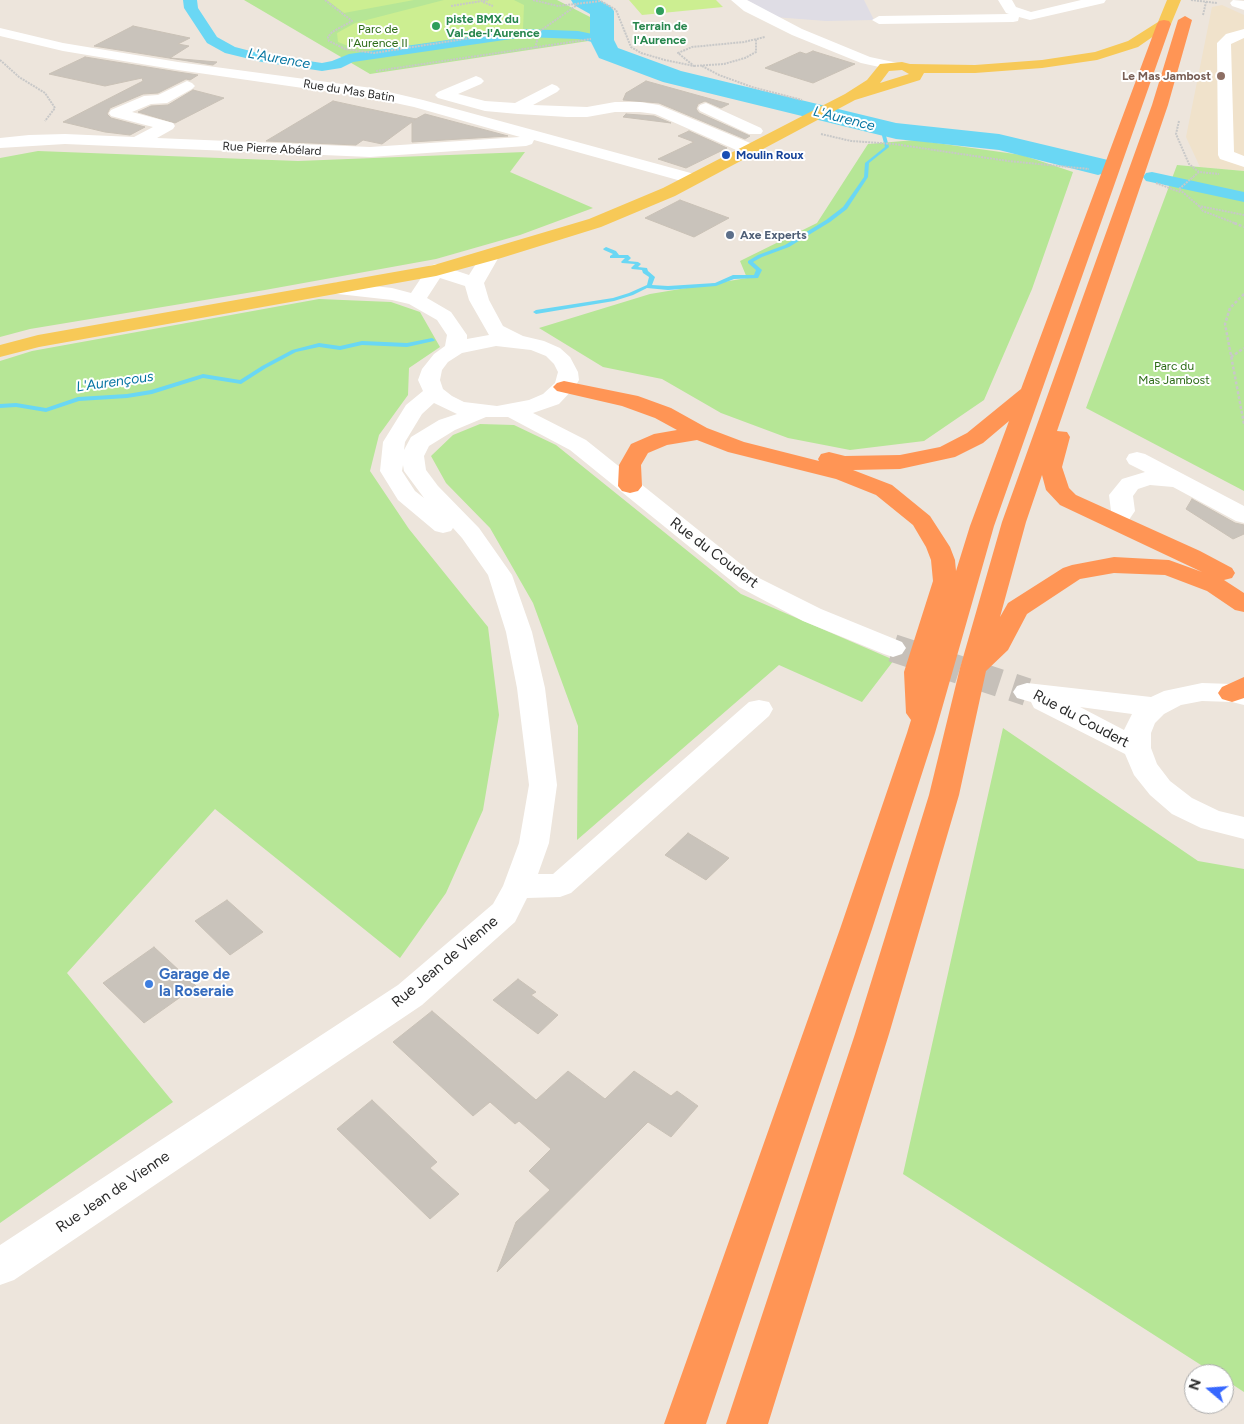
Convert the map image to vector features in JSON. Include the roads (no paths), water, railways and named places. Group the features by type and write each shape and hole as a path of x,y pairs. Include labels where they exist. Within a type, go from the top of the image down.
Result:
{"highway":[{"path":"747,1424 872,1034 944,796 973,668 1014,522 1160,105 1193,20"},
{"path":"685,1424 853,938 921,733 982,526 1164,24"},
{"path":"561,386 647,393 720,428 784,449 845,463 900,462 947,452 975,438 1032,391"},
{"path":"561,386 630,401 663,413 699,433 736,447 844,474 884,490 922,521 938,547 945,581 917,672 921,733"},
{"path":"1060,390 1064,420 1051,467 1058,490 1068,500 1222,572 1244,590"},
{"path":"630,486 630,465 639,449 662,438 699,433"},
{"path":"973,668 999,644 1017,609 1072,573 1114,565 1169,568 1216,586 1244,604"}],"main road":[{"path":"885,70 886,77 1042,64 1097,56 1133,44 1164,24 1174,0"},
{"path":"1191,0 1193,20"},
{"path":"850,97 872,83 885,70"},
{"path":"0,351 38,341 436,270 491,255 613,216 692,179 850,97 907,74"}],"street":[{"path":"738,0 749,8 797,32 866,60 885,70"},
{"path":"1004,0 1011,10 1030,16 1099,0"},
{"path":"966,5 973,18"},
{"path":"879,20 1013,18"},
{"name":"Rue du Mas Batin","path":"0,32 63,47 159,63 372,93 417,103 692,179"},
{"path":"1244,33 1231,37 1224,43 1226,155 1244,162"},
{"path":"476,81 443,95 485,106 518,109 587,112 615,107 640,107 659,110 749,149"},
{"path":"136,143 167,126 117,113 149,99 160,100 187,86"},
{"path":"518,109 525,103 552,89"},
{"path":"706,108 770,138"},
{"name":"Rue Pierre Abélard","path":"0,143 56,140 370,152 544,139"},
{"path":"474,283 491,255"},
{"path":"416,300 436,270 474,283"},
{"path":"474,283 494,330 517,341"},
{"path":"338,288 416,300 444,316 456,336 455,349"},
{"path":"517,341 482,342 455,349 441,358 432,369 429,380 434,392 444,401 460,408 480,412 514,411 534,406 561,386"},
{"name":"Rue du Coudert","path":"517,341 536,345 553,352 564,361 561,386 578,445"},
{"path":"434,392 414,410 394,442 392,471 406,495 450,532 487,590 519,632"},
{"name":"Rue du Coudert","path":"514,411 578,445 748,582 812,614 892,648"},
{"name":"Rue Jean de Vienne","path":"0,1267 410,995 504,913 518,887 534,843 543,785 531,688 519,632 500,575 471,533 430,491 415,471 413,456 419,442 446,425 480,412"},
{"path":"1137,459 1244,516"},
{"path":"1116,522 1123,511 1121,495 1130,484 1149,478 1178,480"},
{"name":"Rue du Coudert","path":"1137,748 1027,692 1154,707"},
{"path":"1240,692 1202,692 1184,695 1174,697 1154,707 1143,719 1137,733 1137,748 1144,768 1160,788 1182,806 1210,820 1244,828"},
{"path":"518,887 560,885 759,708"}],"waterway":[{"name":"L'Aurence","path":"190,0 191,8 212,40 230,50 262,58 322,67 336,65 349,58 525,33 578,35 602,40"},
{"name":"L'Aurence","path":"582,0 602,11 602,40 608,53 672,77 896,131 999,142 1098,166"},
{"path":"649,286 668,288 716,284 733,277 756,277 759,270 750,262 760,256 787,246 828,221 845,208 866,177 867,163 887,147 882,128"},
{"name":"L'Aurence","path":"1152,177 1244,197"},
{"path":"606,249 614,252 616,255 612,257 626,256 628,258 624,262 636,263 638,264 634,268 645,269 645,272 652,277 649,286"},
{"path":"536,312 614,299 649,286"},
{"name":"L'Aurençous","path":"0,406 16,405 46,410 78,399 127,396 152,392 203,376 241,382 294,351 319,345 340,348 362,343 407,345 432,340"}],"tunnel":[{"path":"893,648 1027,692"}],"place":[{"name":"Terrain de l'Aurence","path":"660,11"},
{"name":"piste BMX du Val-de-l'Aurence","path":"436,26"},
{"name":"Le Mas Jambost","path":"1221,76"},
{"name":"Moulin Roux","path":"726,155"},
{"name":"Axe Experts","path":"730,235"},
{"name":"Garage de la Roseraie","path":"149,984"}],"park label":[{"name":"Parc de l'Aurence II","path":"378,36"},
{"name":"Parc du Mas Jambost","path":"1174,373"}]}
